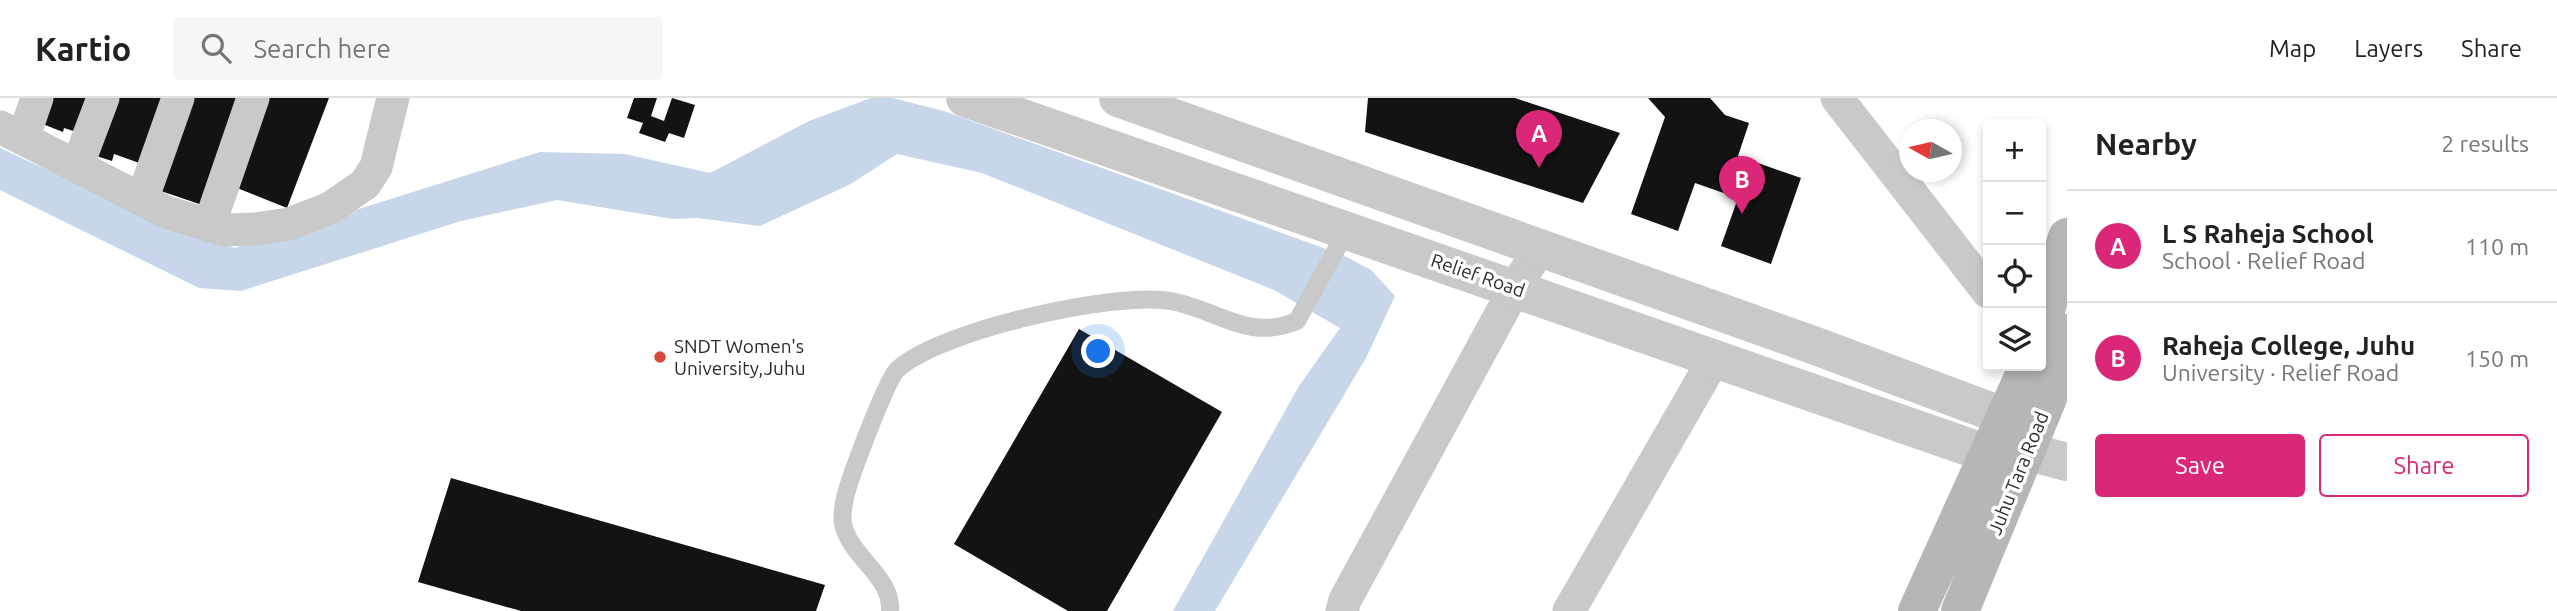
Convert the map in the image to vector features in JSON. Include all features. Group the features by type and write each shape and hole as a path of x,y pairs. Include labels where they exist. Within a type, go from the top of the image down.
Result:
{"main road":[{"path":"2046,310 2067,237"},
{"name":"Juhu Tara Road","path":"1960,611 2048,398 2067,332"},
{"name":"Juhu Tara Road","path":"1917,611 2027,447 2028,371"}],"street":[{"path":"37,98 11,133 166,212 225,230 289,223 345,200 365,184 376,167 393,98"},
{"path":"77,167 103,98"},
{"path":"142,200 178,98"},
{"path":"209,226 253,98"},
{"name":"Relief Road","path":"965,98 1799,388 2027,447"},
{"path":"1118,98 1813,345 2027,447"},
{"path":"1837,98 1983,286"},
{"path":"1342,611 1345,600 1515,288 1540,248"},
{"path":"1799,388 1813,345"},
{"path":"1569,611 1714,359"}],"lane":[{"path":"890,611 891,601 882,583 853,547 843,524 844,500 852,471 895,372 922,352 984,329 1097,302 1136,299 1171,301 1259,330 1283,327 1297,321 1347,230"}],"water":[{"path":"871,98 893,98 947,112 1343,255 1371,270 1395,296 1366,358 1215,611 1173,611 1299,386 1340,328 1274,290 982,173 897,154 849,185 760,226 697,218 673,219 557,200 461,221 241,291 199,288 0,190 0,148 169,226 235,248 540,152 625,154 710,173 809,121"}],"building":[{"path":"44,98 99,98 86,135 64,128 63,132 35,121"},
{"path":"109,98 167,98 145,165 114,154 112,161 90,154"},
{"path":"187,98 246,98 208,207 155,189"},
{"path":"265,98 329,98 287,208 237,188"},
{"path":"634,98 657,98 651,116 664,121 672,98 695,105 684,138 669,133 665,142 639,133 643,123 627,118"},
{"path":"1368,98 1515,98 1620,133 1583,203 1365,132"},
{"path":"1648,98 1710,98 1725,115 1749,123 1738,156 1801,178 1771,264 1721,246 1738,198 1695,183 1678,231 1631,214 1665,117"},
{"path":"1079,329 1222,412 1107,611 1068,611 954,544"},
{"path":"451,478 825,585 816,611 521,611 418,582"}],"place":[{"name":"L S Raheja School","path":"1539,168"},
{"name":"Raheja College, Juhu","path":"1742,214"},
{"name":"SNDT Women's University,Juhu","path":"660,357"}]}
